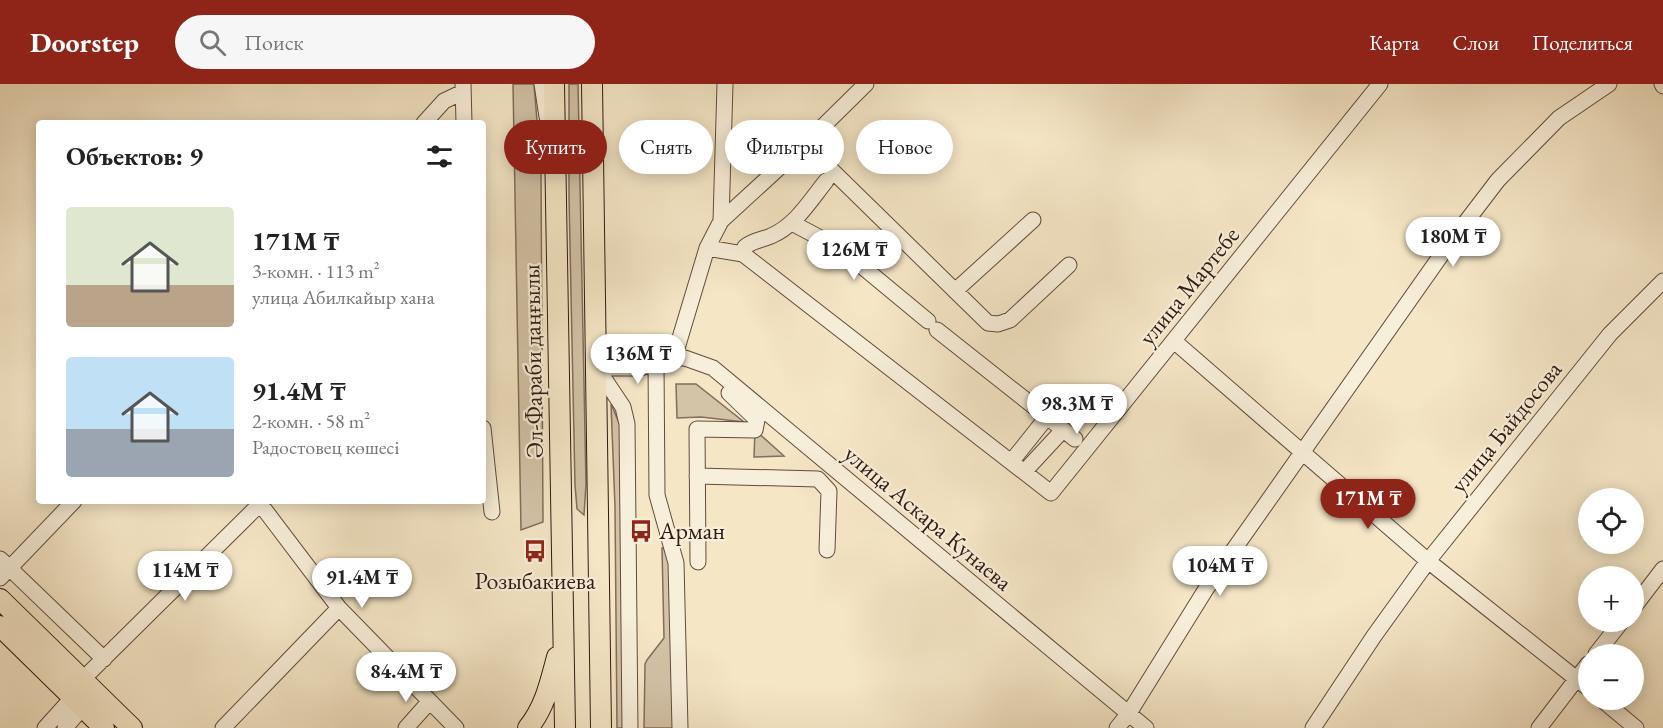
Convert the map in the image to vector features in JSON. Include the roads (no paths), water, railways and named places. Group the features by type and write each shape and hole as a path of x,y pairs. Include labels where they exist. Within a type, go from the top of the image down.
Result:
{"main road":[{"name":"Әл-Фараби даңғылы","path":"554,84 565,728"},
{"path":"592,84 601,728"},
{"path":"0,600 132,728"},
{"path":"0,626 104,728"},
{"path":"528,728 547,696 563,638"}],"street":[{"path":"542,84 556,176"},
{"path":"721,221 725,84"},
{"path":"829,120 866,84"},
{"name":"улица Мартебе","path":"707,248 743,254 1051,493 1380,84"},
{"path":"1118,728 1206,589 1449,244 1498,180 1559,118 1609,84"},
{"path":"427,120 444,101 463,88"},
{"path":"463,88 464,120"},
{"path":"597,368 639,368 674,358 707,248 721,221 772,174"},
{"path":"836,174 987,323 998,324 1010,320 1069,265"},
{"path":"743,254 745,247 752,241 772,236 792,223 826,182"},
{"path":"955,291 1033,220"},
{"path":"792,223 841,249 1069,435 1024,472"},
{"name":"улица Байдосова","path":"1313,728 1374,636 1428,561 1610,334 1663,281"},
{"path":"1174,341 1428,561 1578,680"},
{"name":"улица Аскара Кунаева","path":"674,358 685,358 713,368 1146,728"},
{"path":"656,363 657,495 676,563 680,728"},
{"path":"698,562 697,429 755,430 757,420 699,363"},
{"path":"597,368 623,407 627,424 630,728"},
{"path":"1011,462 1047,417"},
{"path":"486,456 492,512"},
{"path":"697,476 818,479 830,491 827,550"},
{"path":"71,504 3,568 104,659"},
{"path":"83,679 258,504"},
{"path":"261,504 339,608 456,728"},
{"path":"1644,594 1663,569"},
{"path":"223,728 339,608"},
{"path":"1604,644 1613,632"},
{"path":"1539,728 1578,689"},
{"path":"406,728 430,701"},
{"path":"45,728 78,702"},
{"path":"65,728 78,702"},
{"path":"1614,710 1636,728"}],"place":[{"name":"Арман","path":"641,531"},
{"name":"Розыбакиева","path":"535,551"}]}
